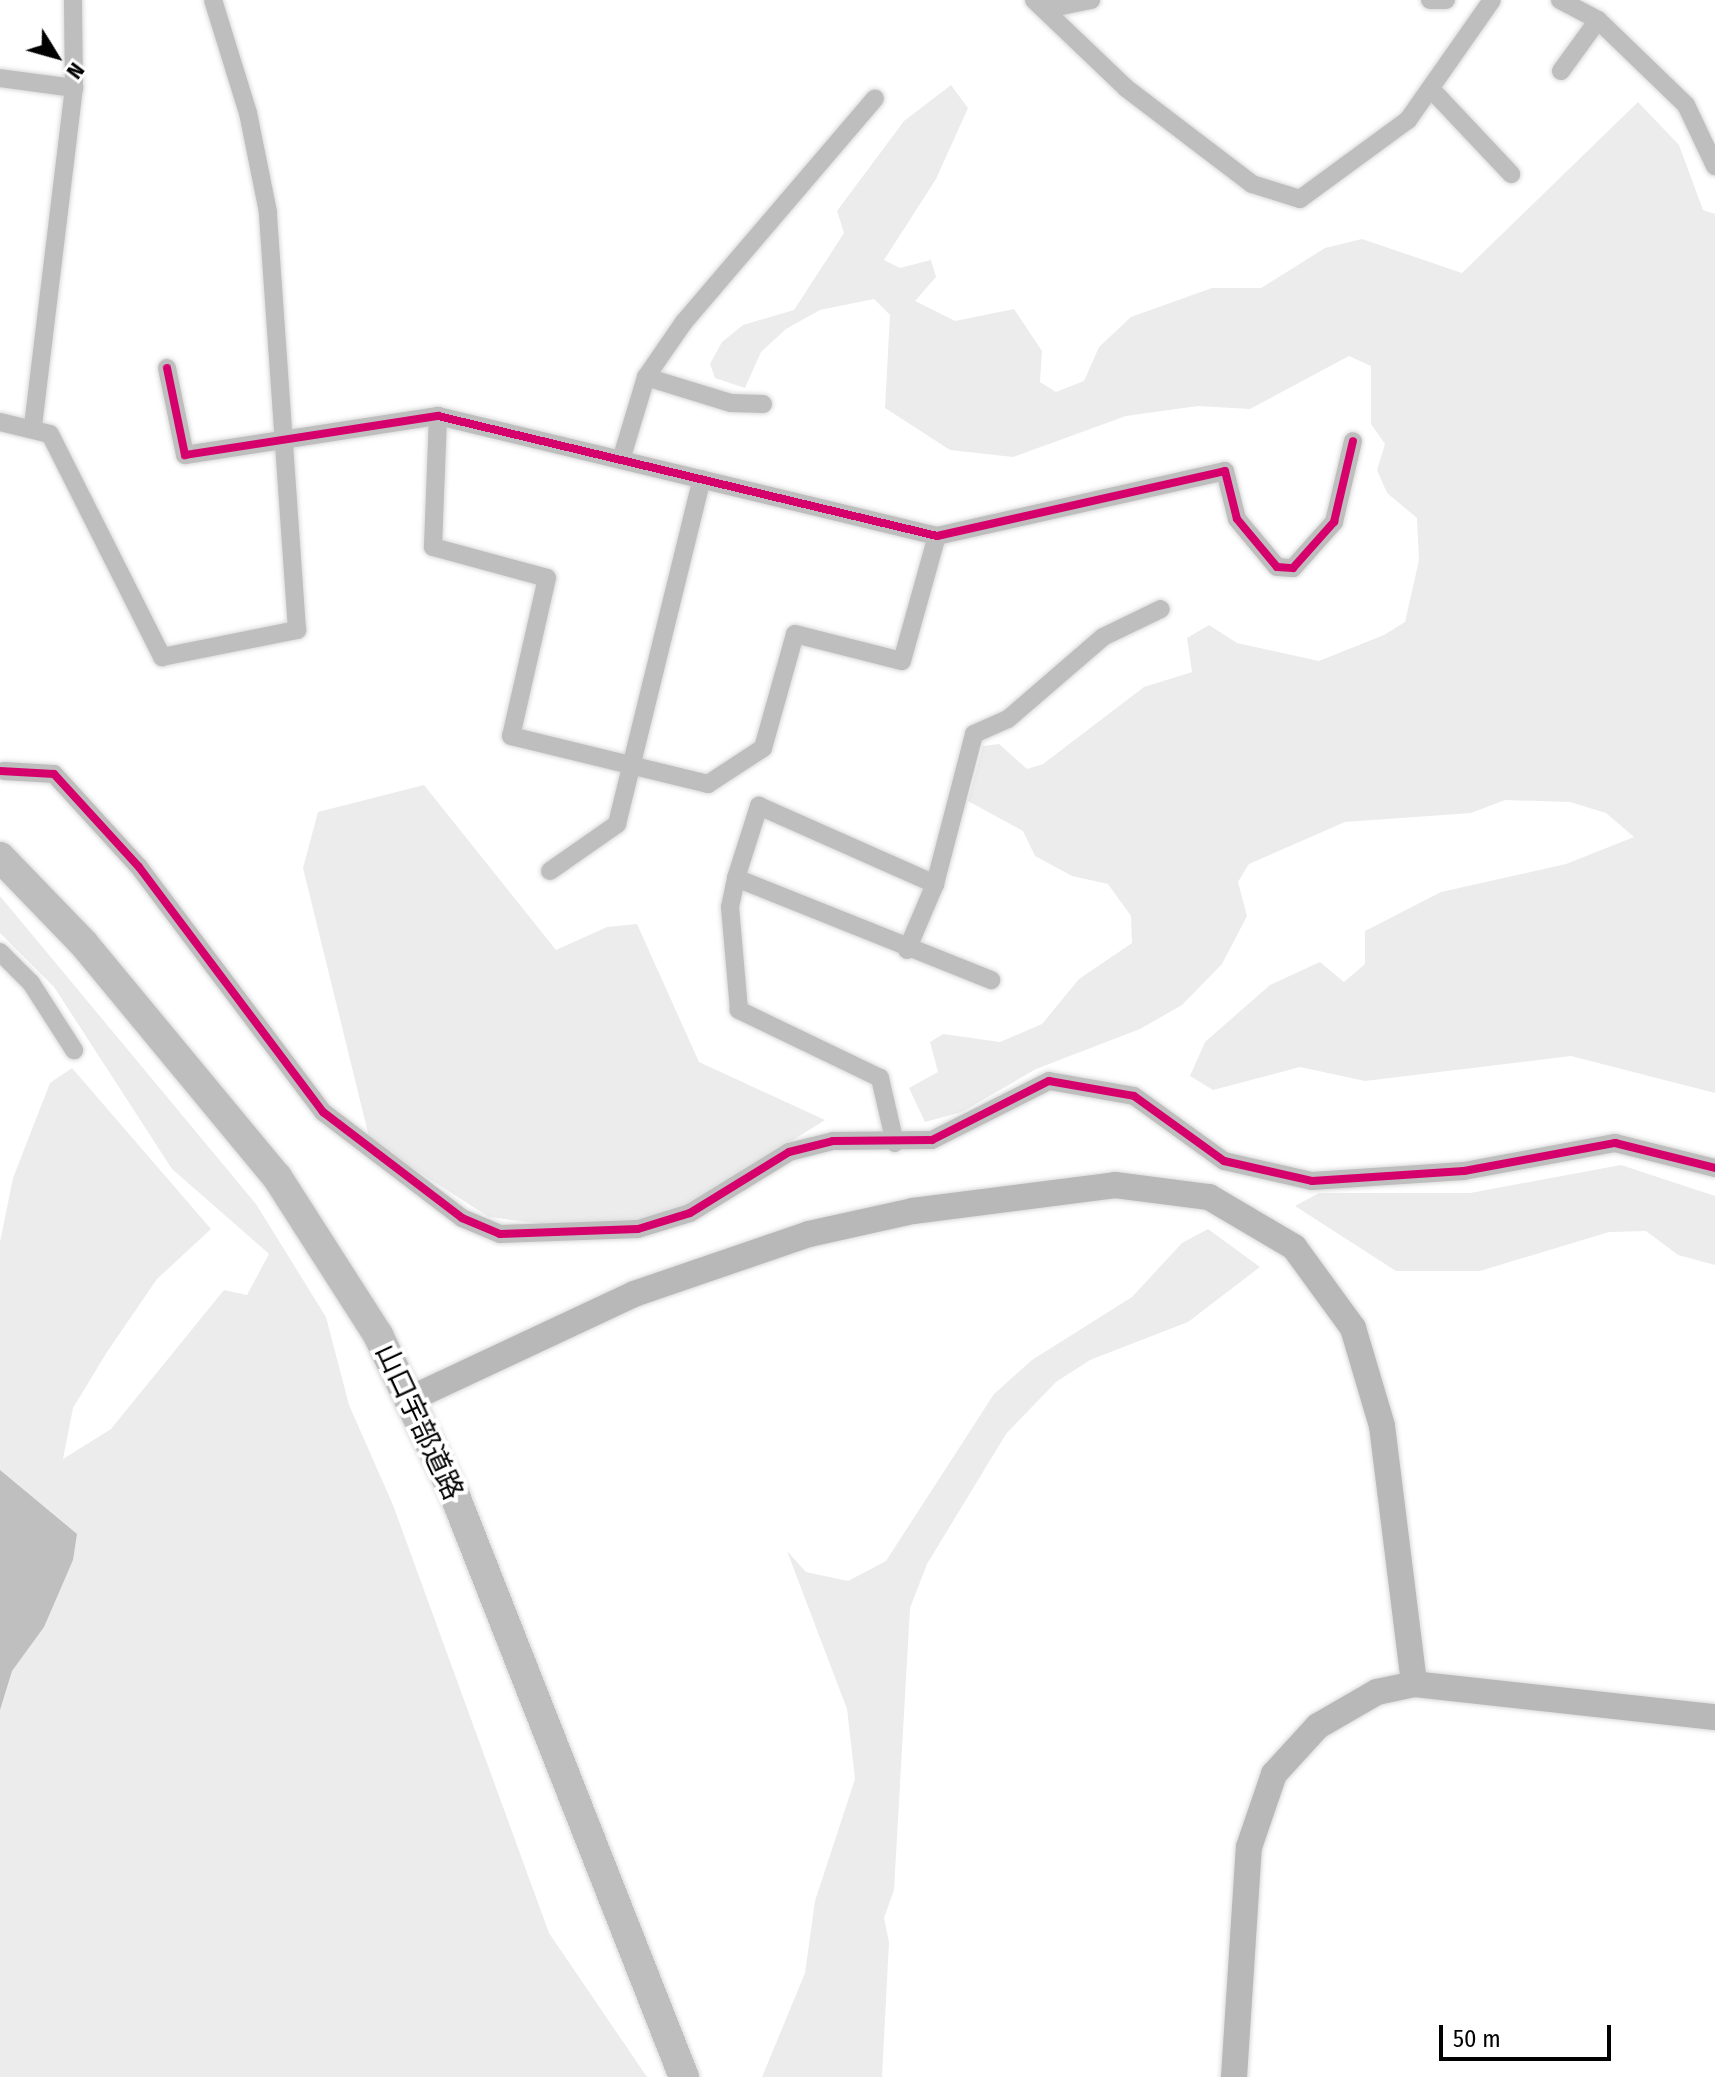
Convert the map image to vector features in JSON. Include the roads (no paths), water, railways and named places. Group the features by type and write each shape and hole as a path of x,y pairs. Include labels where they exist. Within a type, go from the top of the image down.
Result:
{"main road":[{"name":"山口宇部道路","path":"0,857 84,944 277,1177 378,1335 410,1399 684,2077"}],"street":[{"path":"33,426 74,88 73,0"},
{"path":"0,422 33,426 50,434 162,657 297,630 268,212 248,113 213,0"},
{"path":"1041,5 1091,0"},
{"path":"1430,0 1446,0"},
{"path":"1041,5 1126,88 1278,196 1300,199 1326,186 1408,120 1492,0"},
{"path":"1560,0 1598,20 1686,105 1715,166"},
{"path":"1561,71 1598,20"},
{"path":"0,78 74,88"},
{"path":"1431,89 1511,174"},
{"path":"621,460 646,377 875,98"},
{"path":"167,368 185,455 438,416 937,536 1225,471 1237,519 1277,567 1293,568 1334,522 1353,441"},
{"path":"646,377 731,403 763,404"},
{"path":"438,416 433,547 547,578 511,736 708,784 763,748 795,634 902,661 937,536"},
{"path":"550,871 617,824 636,766 702,479"},
{"path":"907,950 935,884 974,734 1008,719 1103,637 1161,609"},
{"path":"4,771 54,774 139,867 323,1112 462,1218 500,1234 638,1229 690,1213 789,1152 833,1141 895,1143 932,1140 1049,1081 1134,1096 1224,1161 1312,1181 1464,1171 1615,1143 1715,1168"},
{"path":"895,1143 880,1078 739,1010 730,907 759,806 935,884"},
{"path":"736,878 907,950 991,980"},
{"path":"0,952 31,983 74,1050"},
{"path":"410,1399 634,1294 809,1234 913,1211 1102,1186 1209,1197 1294,1247 1353,1328 1382,1426 1414,1684"},
{"path":"1234,2077 1249,1847 1260,1805 1274,1774 1318,1726 1377,1692 1414,1684 1715,1717"}]}
